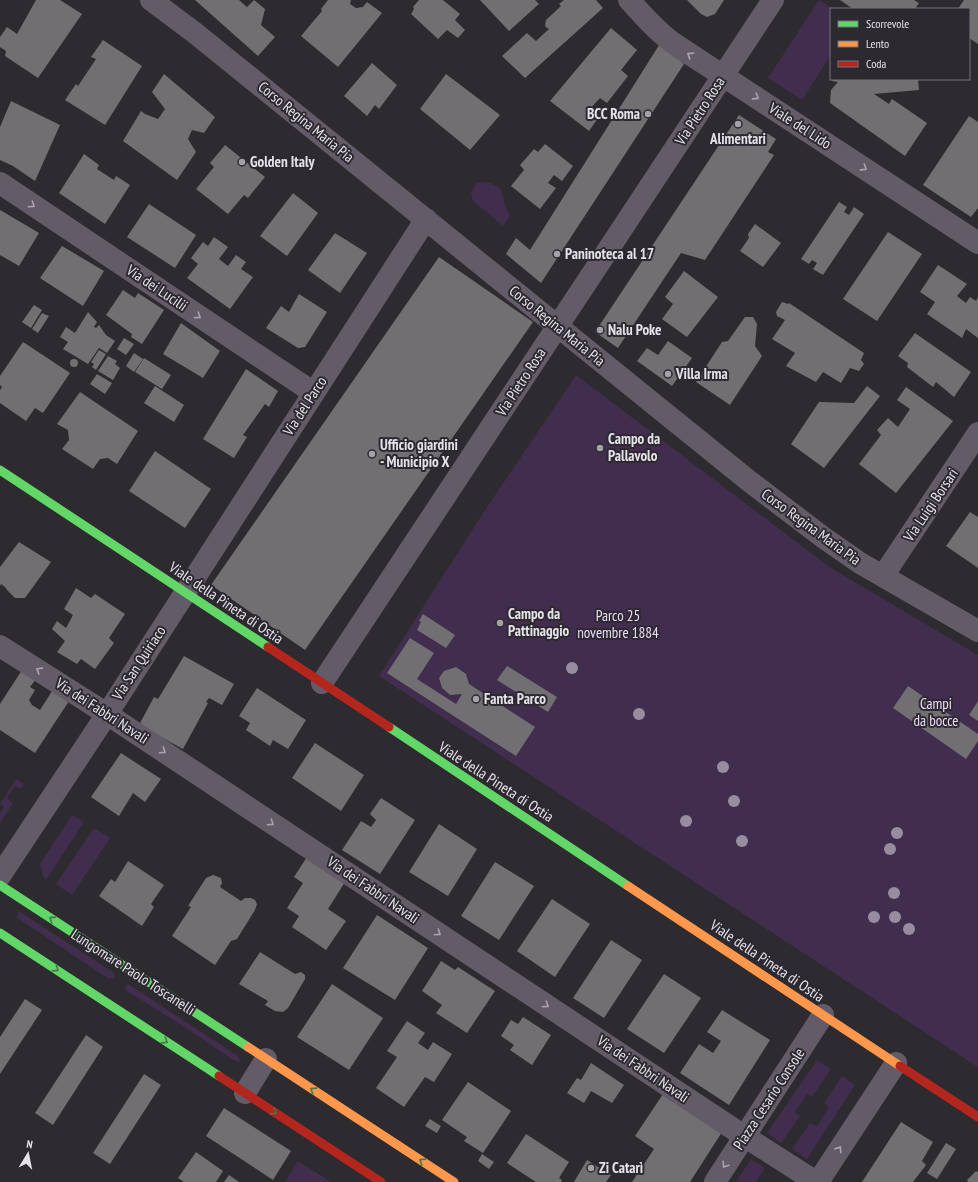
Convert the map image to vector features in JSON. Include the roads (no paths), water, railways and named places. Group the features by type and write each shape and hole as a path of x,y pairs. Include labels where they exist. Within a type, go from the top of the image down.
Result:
{"street":[{"name":"Corso Regina Maria Pia","path":"151,0 195,32 749,481 824,538 860,562 978,631"},
{"name":"Viale del Lido","path":"629,0 664,36 978,243"},
{"name":"Via Pietro Rosa","path":"322,684 773,0"},
{"name":"Via dei Lucilii","path":"0,183 314,393"},
{"name":"Via del Parco","path":"184,592 426,219"},
{"name":"Via Luigi Borsari","path":"883,576 978,434"},
{"name":"Viale della Pineta di Ostia","path":"0,470 823,1016 978,1117"},
{"name":"Via San Quiriaco","path":"0,876 107,714 184,592"},
{"name":"Via dei Fabbri Navali","path":"0,646 107,714 744,1136 817,1182"},
{"name":"Lungomare Paolo Toscanelli","path":"0,884 454,1182"},
{"path":"0,933 381,1182"},
{"name":"Piazza Cesario Console","path":"715,1182 823,1016"},
{"path":"245,1093 266,1059"},
{"path":"817,1182 896,1063"}],"place":[{"name":"BCC Roma","path":"648,114"},
{"name":"Alimentari","path":"738,124"},
{"name":"Golden Italy","path":"242,162"},
{"name":"Paninoteca al 17","path":"557,254"},
{"name":"Nalu Poke","path":"600,330"},
{"name":"Villa Irma","path":"668,374"},
{"name":"Campo da Pallavolo","path":"600,448"},
{"name":"Ufficio giardini - Municipio X","path":"372,454"},
{"name":"Campo da Pattinaggio","path":"500,623"},
{"name":"Fanta Parco","path":"476,699"},
{"name":"Zi Catarì","path":"591,1168"}],"park label":[{"name":"Parco 25 novembre 1884","path":"618,624"},
{"name":"Campi da bocce","path":"936,712"}]}
